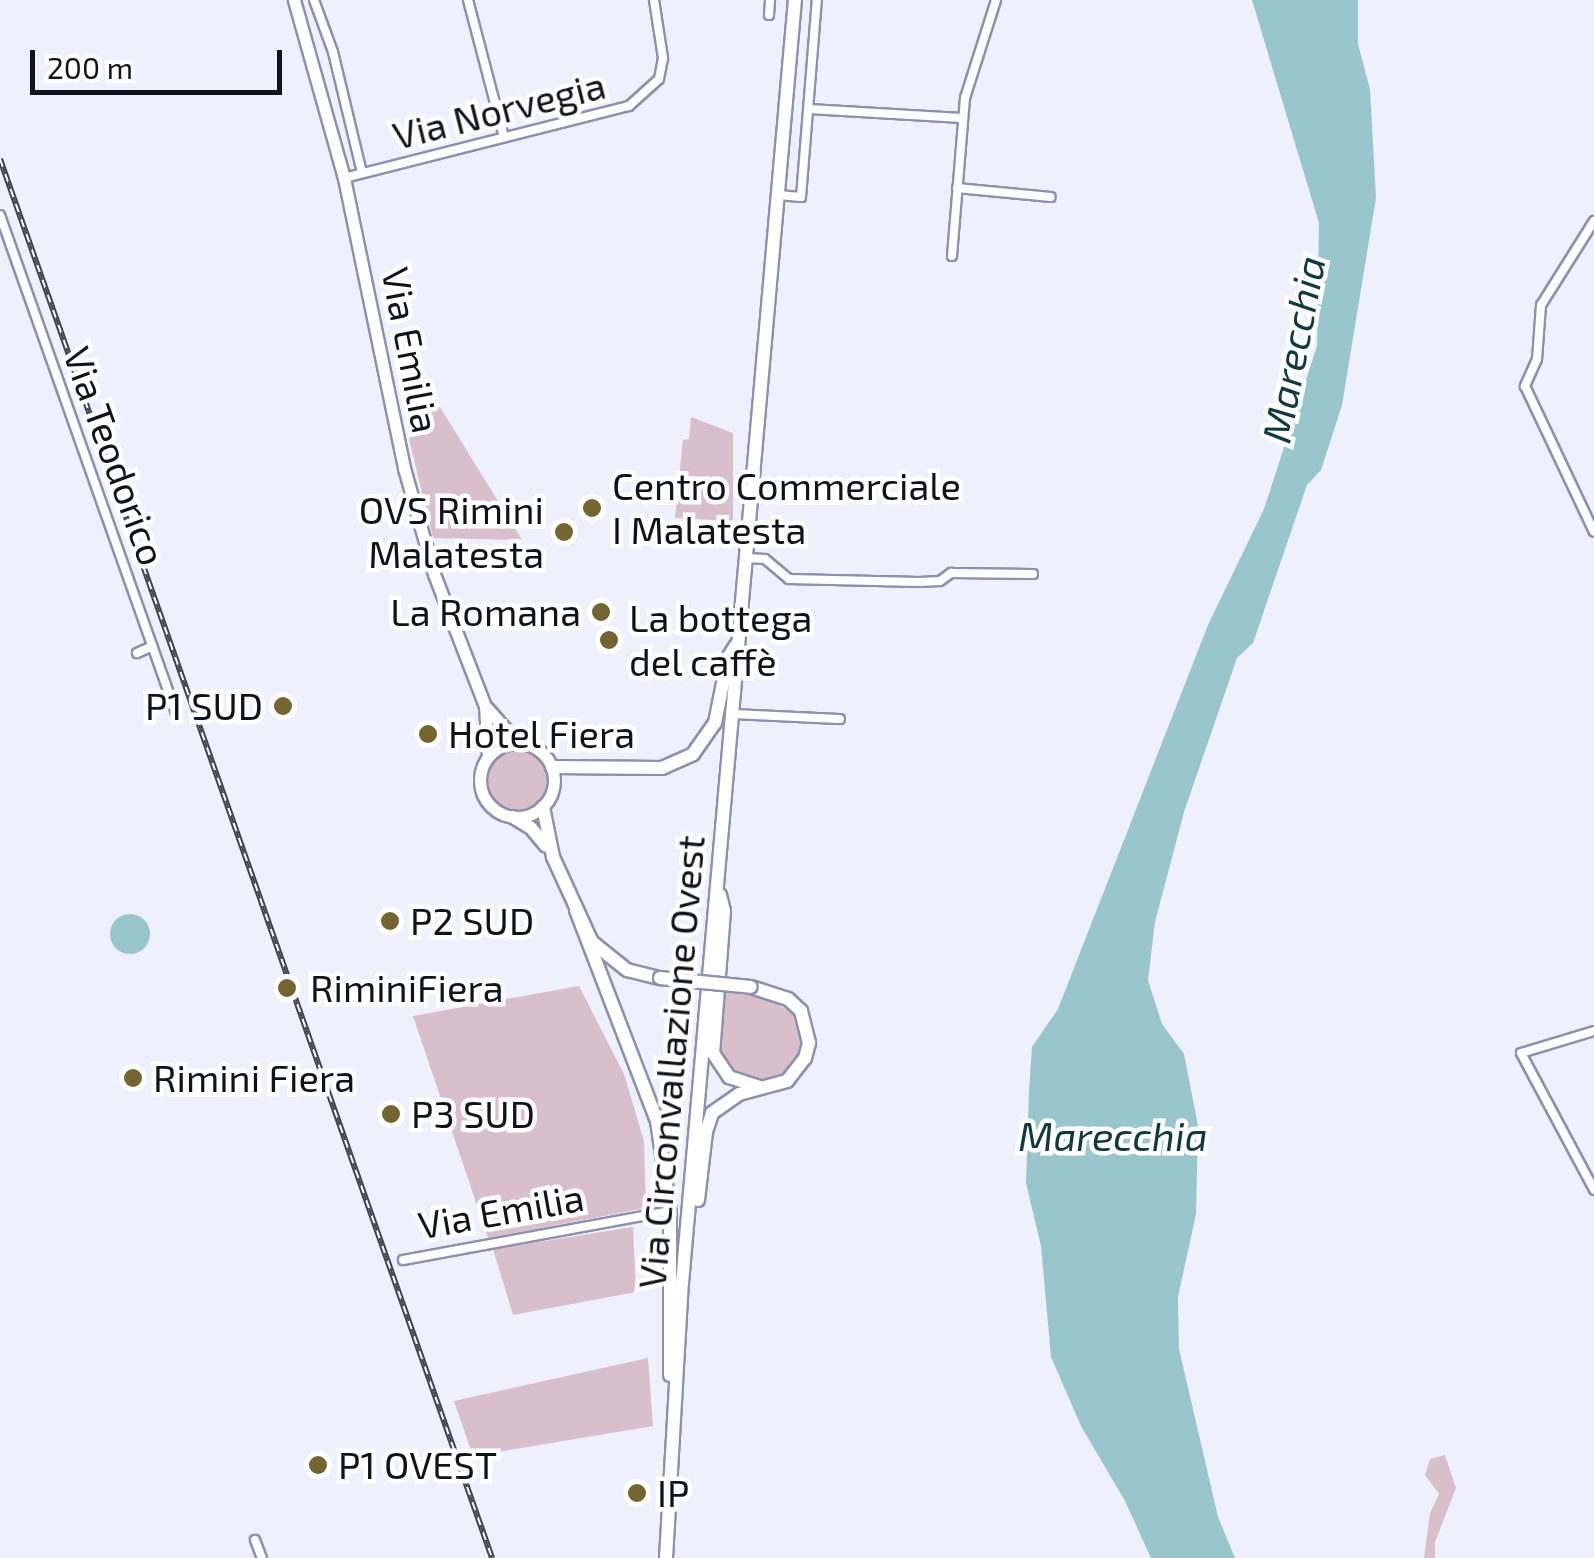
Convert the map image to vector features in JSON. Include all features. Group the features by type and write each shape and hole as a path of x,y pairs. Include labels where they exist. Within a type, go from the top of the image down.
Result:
{"main road":[{"name":"Via Emilia","path":"294,0 344,178 404,468 434,574 485,706 488,756"},
{"name":"Via Circonvallazione Ovest","path":"674,1414 716,881 795,0"},
{"path":"552,768 662,768 693,754 715,723 728,658 740,639"},
{"name":"Via Emilia","path":"485,706 518,742"},
{"path":"513,817 542,806 552,790 552,768 538,750 518,742 496,748 488,756 479,780 484,798 500,813 539,835 592,942 611,961 660,978 751,987 788,999 807,1026 809,1043 798,1071 766,1088 724,1101 712,1113 682,1283"},
{"path":"542,806 553,857"},
{"path":"716,881 724,911 714,1052 729,1077 766,1088"},
{"path":"576,910 592,960 646,1083 665,1166 670,1211 668,1356 674,1414 666,1558"}],"street":[{"path":"314,0 341,82 362,173"},
{"path":"468,0 504,137"},
{"name":"Via Norvegia","path":"344,178 629,106 659,80 663,58 654,0"},
{"path":"769,14 770,0"},
{"path":"778,195 801,197 816,0"},
{"path":"952,256 962,118 996,0"},
{"path":"792,46 814,47"},
{"path":"809,109 962,118"},
{"path":"957,188 1051,197"},
{"name":"Via Teodorico","path":"0,215 177,716"},
{"path":"1594,222 1541,305 1536,358 1525,386 1594,532"},
{"path":"746,558 765,560 789,579 920,582 940,581 951,573 1032,574"},
{"path":"137,653 153,646"},
{"path":"732,714 840,720"},
{"path":"1594,1031 1521,1053 1594,1190"},
{"name":"Via Emilia","path":"403,1260 670,1211"},
{"path":"254,1540 262,1558"}],"shaded area":[{"path":"440,407 522,540 433,538 409,439 419,419"},
{"path":"691,417 733,433 733,521 675,518 683,440 689,439"},
{"path":"516,749 538,758 547,780 538,802 516,811 494,802 485,780 494,758"},
{"path":"579,986 624,1074 644,1141 646,1208 488,1238 413,1016"},
{"path":"721,992 766,997 795,1015 802,1035 799,1058 787,1073 759,1083 734,1074 723,1063 716,1045"},
{"path":"633,1227 636,1292 513,1315 493,1249"},
{"path":"648,1358 653,1426 473,1456 454,1401"},
{"path":"1445,1455 1456,1488 1435,1542 1435,1558 1424,1558 1430,1513 1439,1494 1425,1475 1430,1459"}],"water":[{"name":"Marecchia","path":"1252,0 1358,0 1358,44 1370,89 1376,198 1342,405 1321,470 1307,485 1253,643 1237,658 1184,812 1155,922 1148,980 1162,1024 1184,1054 1198,1126 1196,1214 1178,1297 1179,1349 1218,1517 1235,1558 1151,1558 1125,1501 1081,1426 1051,1357 1041,1246 1026,1183 1029,1091 1032,1047 1058,1009 1208,625 1264,509 1317,346 1319,223"},
{"path":"130,914 144,920 150,934 144,948 130,954 116,948 110,934 116,920"}],"railway":[{"path":"0,159 492,1558"}],"place":[{"name":"Centro Commerciale I Malatesta","path":"592,508"},
{"name":"OVS Rimini Malatesta","path":"564,532"},
{"name":"La Romana","path":"601,612"},
{"name":"La bottega del caffè","path":"609,640"},
{"name":"P1 SUD","path":"283,706"},
{"name":"Hotel Fiera","path":"428,734"},
{"name":"P2 SUD","path":"390,921"},
{"name":"RiminiFiera","path":"287,988"},
{"name":"Rimini Fiera","path":"133,1078"},
{"name":"P3 SUD","path":"391,1114"},
{"name":"P1 OVEST","path":"318,1465"},
{"name":"IP","path":"637,1493"}]}
